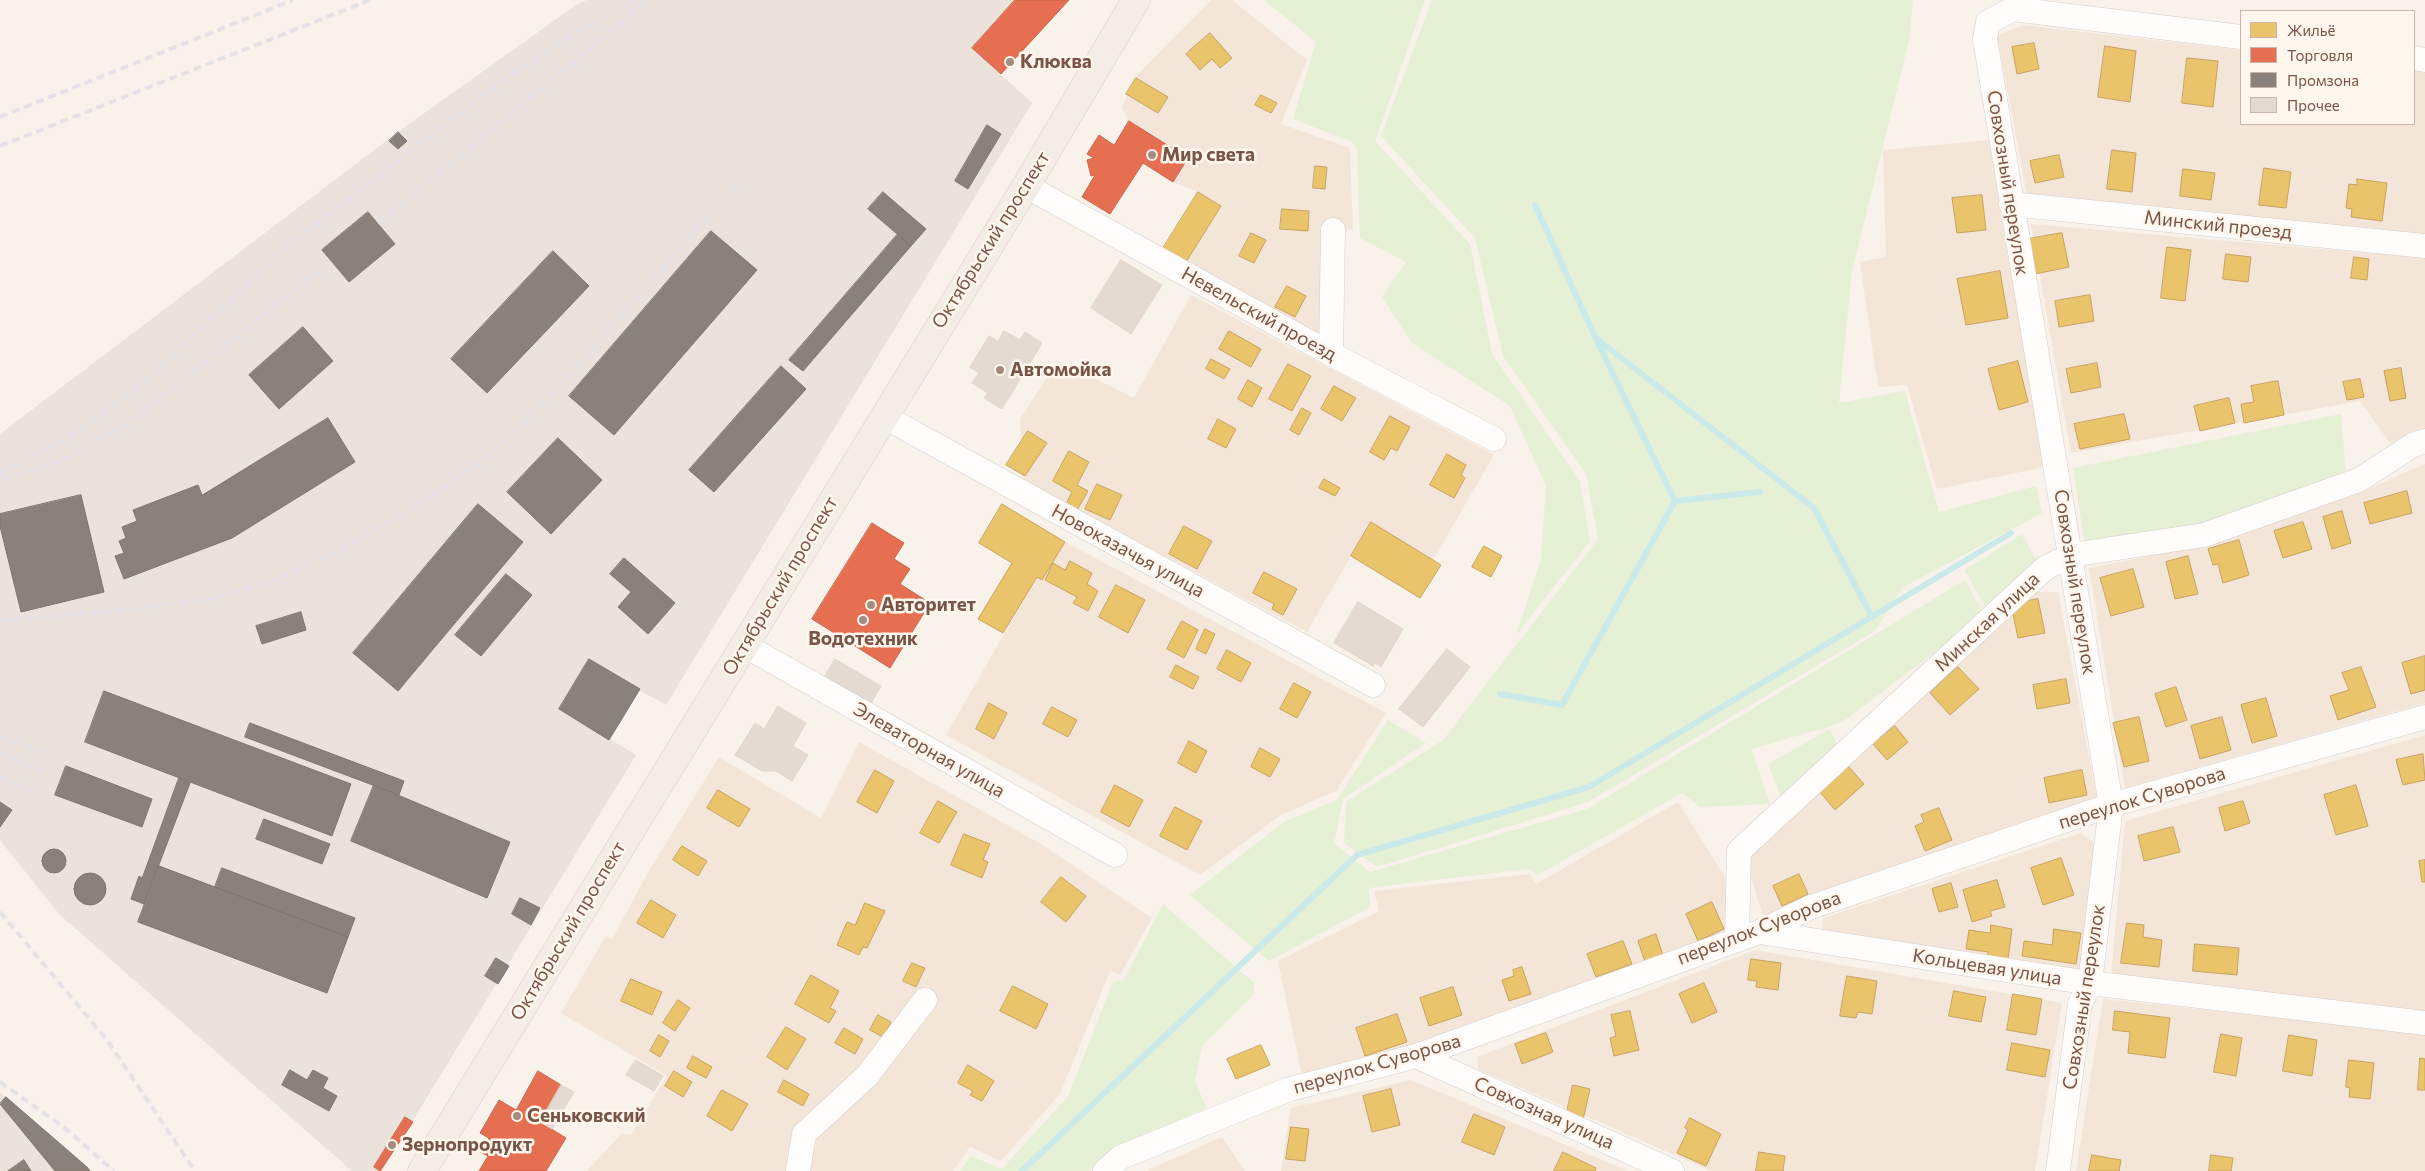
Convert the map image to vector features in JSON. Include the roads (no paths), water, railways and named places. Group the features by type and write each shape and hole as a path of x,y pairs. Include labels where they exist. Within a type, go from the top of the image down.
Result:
{"main road":[{"name":"Октябрьский проспект","path":"422,1171 883,416 1026,186 1136,0"}],"street":[{"name":"Совхозный переулок","path":"2058,1171 2080,1004 2090,983 2111,805 1985,39 1988,22 2013,9 2240,37"},
{"name":"Невельский проезд","path":"1026,186 1331,354 1494,439"},
{"name":"Минский проезд","path":"2011,204 2425,246"},
{"path":"1331,354 1334,230"},
{"name":"Новоказачья улица","path":"883,416 1373,684"},
{"name":"Минская улица","path":"1737,938 1739,851 2045,568 2071,555 2204,535 2359,480 2413,445 2425,440"},
{"name":"Элеваторная улица","path":"744,645 1115,855"},
{"name":"переулок Суворова","path":"1105,1171 1121,1157 1287,1090 1416,1056 1737,938 1759,932 1811,907 2111,805 2425,717"},
{"name":"Кольцевая улица","path":"1759,932 2090,983 2425,1023"},
{"path":"798,1171 804,1134 867,1076 925,1000"},
{"name":"Совхозная улица","path":"1416,1056 1672,1171"}],"waterway":[{"path":"1500,694 1562,705 1675,501 1595,337 1535,205"},
{"path":"1597,339 1814,508 1872,617"},
{"path":"1675,501 1760,492"},
{"path":"1022,1171 1357,855 1589,787 2011,533"}],"railway":[{"path":"0,117 293,0"},
{"path":"0,146 370,0"},
{"path":"0,474 82,428 151,376 286,247 503,80 568,38 636,0"},
{"path":"378,223 649,0"},
{"path":"0,621 145,608 216,598 278,579 351,544 431,496 501,446 562,383 736,185"},
{"path":"2,480 60,461 126,425 331,261"},
{"path":"0,736 48,754"},
{"path":"0,753 43,771"},
{"path":"0,777 35,795"},
{"path":"0,912 107,1040 195,1171"},
{"path":"0,1082 65,1128 114,1171"}],"place":[{"name":"Клюква","path":"1010,62"},
{"name":"Мир света","path":"1152,155"},
{"name":"Автомойка","path":"1000,370"},
{"name":"Авторитет","path":"871,605"},
{"name":"Водотехник","path":"863,620"},
{"name":"Сеньковский","path":"517,1116"},
{"name":"Зернопродукт","path":"392,1145"}]}
